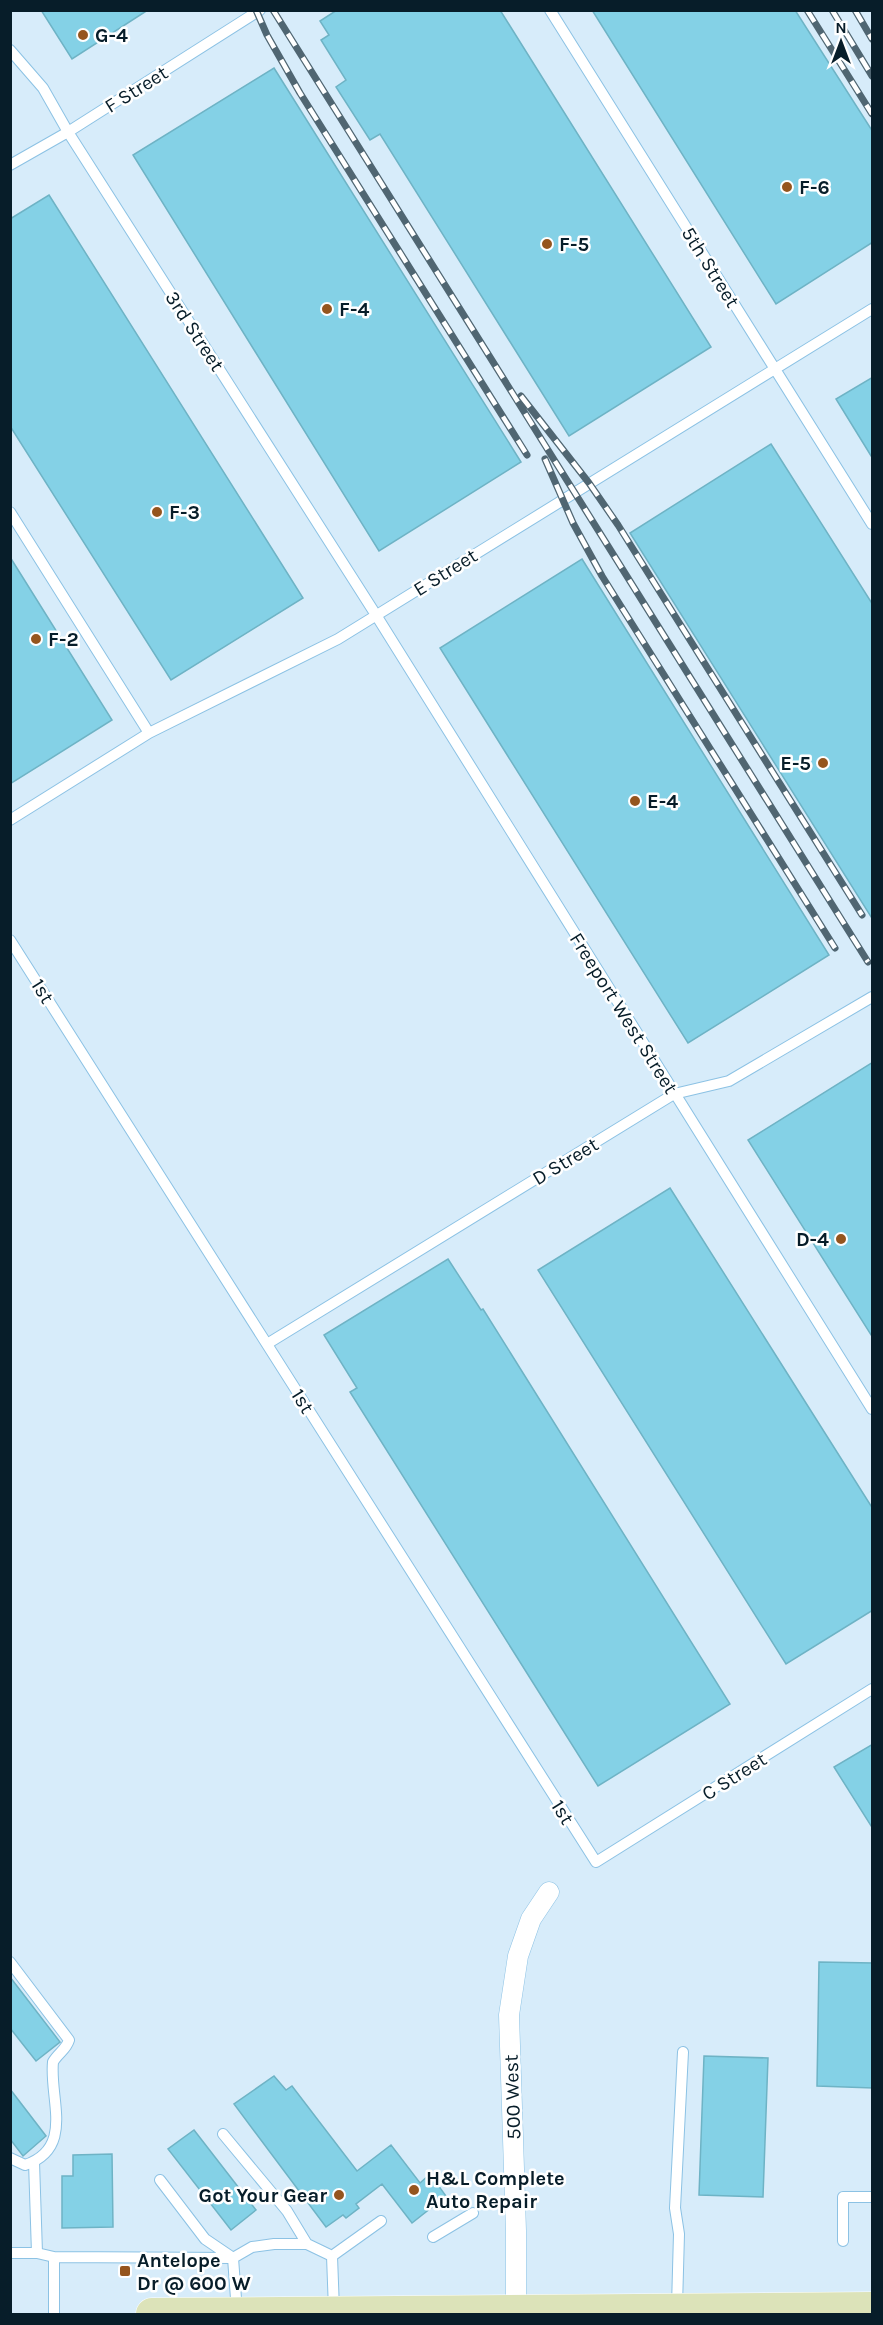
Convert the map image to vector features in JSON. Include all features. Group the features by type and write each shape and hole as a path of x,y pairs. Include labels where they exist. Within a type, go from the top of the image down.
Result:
{"main road":[{"path":"152,2314 677,2310 780,2312 873,2308"}],"street":[{"name":"500 West","path":"516,2311 516,2231 509,2015 518,1956 531,1919 549,1892"}],"lane":[{"name":"F Street","path":"10,165 68,132 260,10"},
{"name":"5th Street","path":"550,10 873,524"},
{"name":"3rd Street","path":"10,50 43,88 68,132 376,615"},
{"name":"E Street","path":"10,820 149,733 338,639 873,309"},
{"path":"10,512 149,733"},
{"name":"Freeport West Street","path":"376,615 873,1409"},
{"name":"1st","path":"10,940 596,1863"},
{"name":"D Street","path":"267,1344 674,1094 729,1081 873,997"},
{"name":"C Street","path":"596,1863 873,1689"},
{"path":"10,1962 69,2040 67,2047 57,2055 53,2062 57,2128 53,2142 34,2162 25,2165 10,2158"},
{"path":"677,2310 680,2234 675,2208 683,2052"},
{"path":"223,2134 287,2211 307,2244"},
{"path":"34,2162 37,2253"},
{"path":"160,2180 206,2239 233,2258"},
{"path":"843,2241 843,2197 873,2197"},
{"path":"433,2237 473,2212"},
{"path":"332,2256 381,2221"},
{"path":"10,2253 37,2253 54,2257 233,2258 252,2247 307,2244 332,2256"},
{"path":"332,2256 334,2313"},
{"path":"54,2257 54,2314"},
{"path":"233,2258 237,2314"}],"building":[{"name":"G-4","path":"41,10 148,10 72,59"},
{"name":"F-5","path":"337,10 500,10 711,347 569,436 380,134 370,140 336,87 346,80 321,40 329,35 320,21"},
{"name":"F-6","path":"592,10 795,10 873,132 873,242 776,304"},
{"name":"F-4","path":"274,68 521,462 379,551 133,155"},
{"name":"F-3","path":"49,195 303,598 171,680 10,426 10,219"},
{"path":"873,377 873,459 836,399"},
{"name":"E-5","path":"771,444 873,605 873,920 630,533"},
{"name":"F-2","path":"10,557 112,720 10,784"},
{"name":"E-4","path":"582,559 829,955 688,1043 440,648"},
{"name":"D-4","path":"873,1062 873,1338 748,1140"},
{"path":"670,1188 873,1509 873,1610 786,1664 538,1270"},
{"path":"448,1259 481,1310 483,1309 730,1704 598,1786 350,1392 357,1388 324,1335"},
{"path":"873,1744 873,1829 834,1767"},
{"path":"819,1962 873,1963 873,2088 817,2086"},
{"path":"10,1977 60,2042 36,2061 10,2028"},
{"path":"704,2056 768,2058 763,2197 699,2195"},
{"path":"274,2076 286,2090 292,2086 357,2171 391,2145 420,2183 430,2174 446,2196 412,2223 382,2184 356,2204 359,2208 346,2218 343,2215 326,2227 234,2104"},
{"path":"10,2089 46,2136 23,2156 10,2139"},
{"path":"194,2130 256,2210 231,2230 168,2149"},
{"path":"112,2154 113,2227 62,2228 62,2176 73,2176 73,2155"}],"railway":[{"path":"256,10 267,35 300,93 527,455"},
{"path":"273,10 868,962"},
{"path":"807,10 872,114"},
{"path":"832,10 872,76"},
{"path":"855,10 872,39"},
{"path":"521,396 589,483 618,525 862,915"},
{"path":"545,459 573,523 602,576 835,948"}],"place":[{"name":"G-4","path":"83,35"},
{"name":"F-6","path":"787,187"},
{"name":"F-5","path":"547,244"},
{"name":"F-4","path":"327,309"},
{"name":"F-3","path":"157,512"},
{"name":"F-2","path":"36,639"},
{"name":"E-5","path":"823,763"},
{"name":"E-4","path":"635,801"},
{"name":"D-4","path":"841,1239"},
{"name":"H&L Complete Auto Repair","path":"414,2190"},
{"name":"Got Your Gear","path":"339,2195"},
{"name":"Antelope Dr @ 600 W","path":"125,2271"}]}
